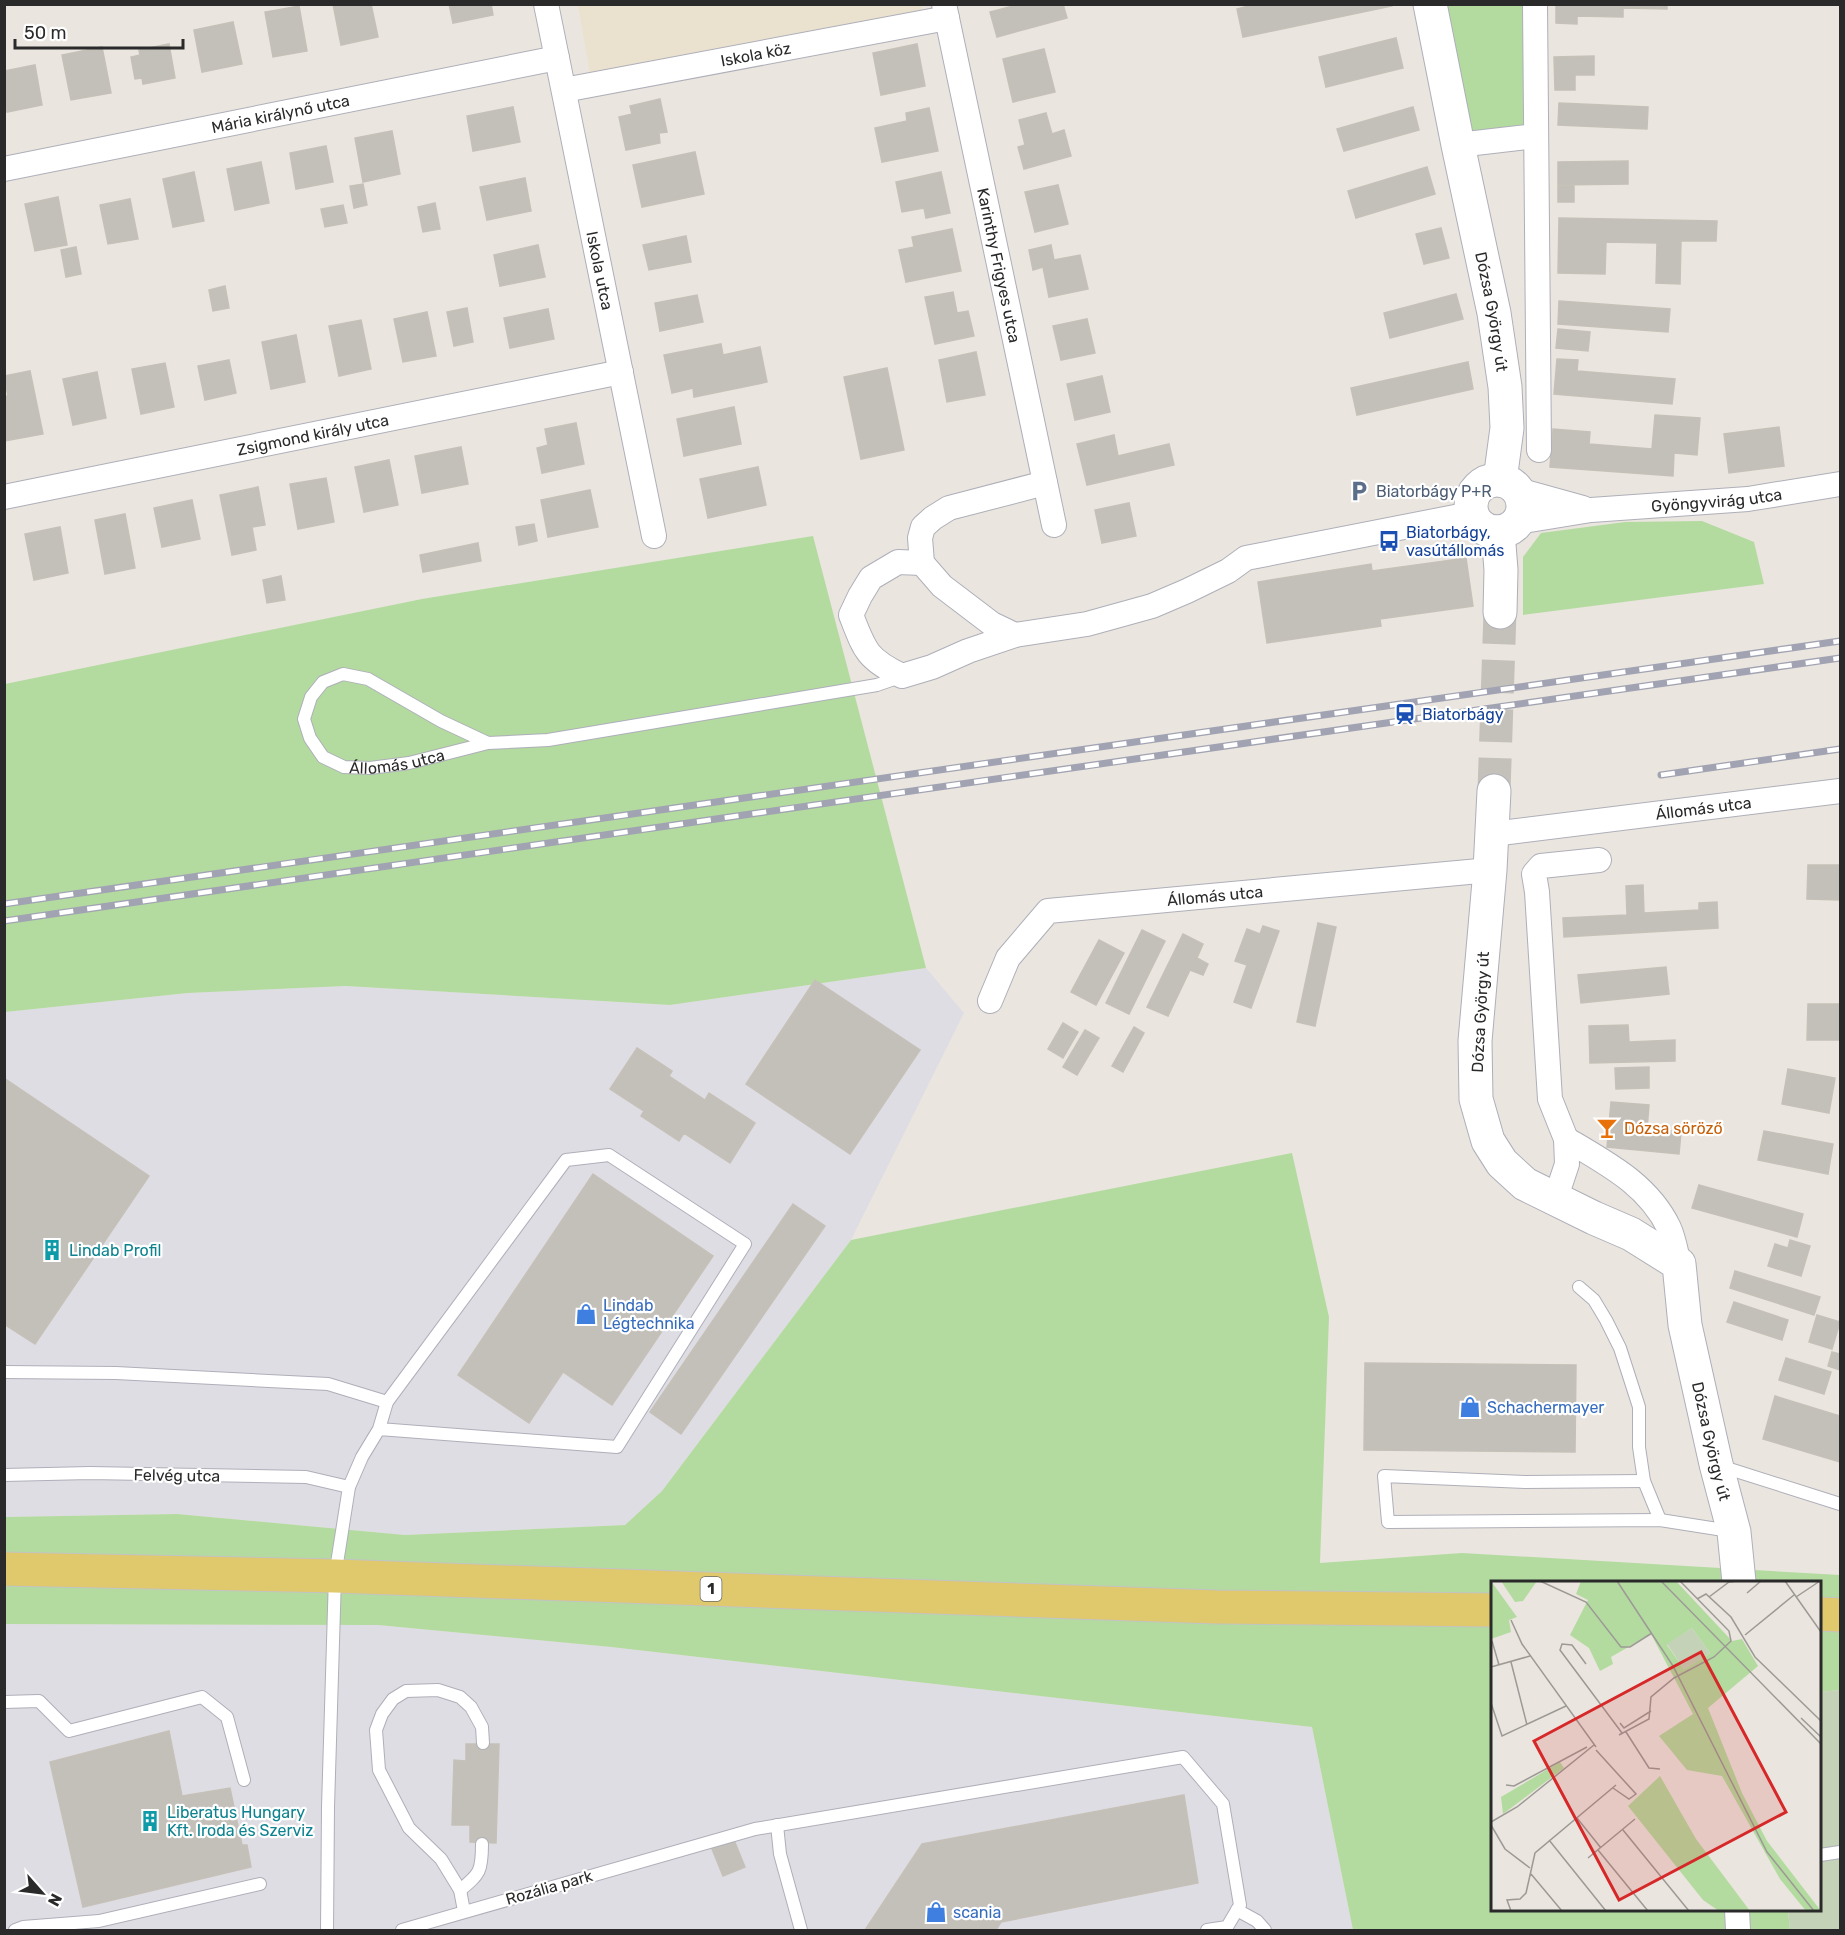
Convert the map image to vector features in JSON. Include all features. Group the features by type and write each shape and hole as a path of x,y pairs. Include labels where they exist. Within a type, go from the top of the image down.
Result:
{"main road":[{"name":"1","path":"4,1569 335,1576 1217,1607 1489,1609"},
{"path":"1821,1614 1840,1615"}],"street":[{"name":"Iskola utca","path":"546,4 654,536"},
{"name":"Dózsa György út","path":"1430,4 1494,313 1505,387 1509,485 1523,504 1522,513 1496,524"},
{"path":"1535,4 1539,450"},
{"name":"Iskola köz","path":"564,90 945,11"},
{"name":"Karinthy Frigyes utca","path":"945,11 1054,525"},
{"name":"Mária királynő utca","path":"4,169 557,58"},
{"path":"1458,145 1535,136"},
{"name":"Zsigmond király utca","path":"4,497 621,372"},
{"path":"1505,387 1538,386"},
{"name":"Dózsa György út","path":"1500,612 1502,570 1496,524 1471,502 1476,490 1487,482 1509,485"},
{"path":"1015,634 992,624 942,586 922,562 920,538 923,527 949,508 1045,483"},
{"name":"Gyöngyvirág utca","path":"1496,524 1591,510 1748,499 1840,483"},
{"name":"Gyöngyvirág utca","path":"1509,485 1591,510"},
{"name":"Állomás utca","path":"902,676 932,667 1015,634 1087,624 1152,606 1228,571 1246,558 1455,517 1496,524"},
{"path":"902,676 879,664 867,651 852,615 871,578 898,562 922,562"},
{"name":"Dózsa György út","path":"1494,791 1493,834 1475,1041 1476,1099 1488,1141 1502,1163 1525,1184 1631,1234 1679,1264"},
{"name":"Állomás utca","path":"1493,834 1840,791"},
{"path":"1555,1200 1568,1164 1566,1139 1550,1099 1534,874 1541,866 1599,860"},
{"name":"Állomás utca","path":"990,1001 1008,958 1048,911 1490,870"},
{"name":"Dózsa György út","path":"1566,1139 1620,1171 1652,1199 1670,1229 1679,1264 1685,1325 1716,1464 1734,1532 1739,1581"},
{"path":"1737,1911 1738,1930"}],"lane":[{"name":"Állomás utca","path":"488,743 441,721 368,679 343,674 323,682 311,697 304,719 310,738 323,757 344,767 370,768 409,763 488,743 548,740 878,684 902,676"},
{"path":"327,1930 335,1576 349,1486 379,1429 387,1402 566,1160 609,1155 745,1244 617,1447 379,1429"},
{"path":"1579,1287 1594,1300 1606,1320 1631,1378 1639,1407 1639,1447 1644,1481 1660,1520"},
{"path":"4,1372 116,1373 328,1384 387,1402"},
{"path":"1716,1464 1840,1504"},
{"name":"Felvég utca","path":"4,1475 90,1473 306,1478 349,1486"},
{"path":"1644,1481 1525,1482 1384,1476 1388,1521 1660,1520 1734,1532"},
{"path":"464,1911 460,1890 441,1859 409,1827 379,1770 376,1730 382,1714 393,1699 406,1691 438,1690 460,1697 471,1707 482,1727 483,1743"},
{"path":"4,1702 39,1701 69,1731 202,1697 227,1717 244,1780"},
{"name":"Rozália park","path":"402,1930 755,1829 1183,1757 1222,1804 1240,1905 1237,1910"},
{"path":"777,1825 780,1854 801,1930"},
{"path":"460,1890 478,1876 482,1860 482,1844"},
{"path":"1821,1855 1840,1852"},
{"path":"15,1930 23,1927 99,1921 260,1884"},
{"path":"1207,1930 1227,1927 1237,1910 1257,1921 1265,1930"}],"shaded area":[{"path":"921,4 923,13 590,74 578,5"},
{"path":"926,968 964,1013 851,1240 662,1491 625,1525 405,1535 177,1514 5,1517 4,1012 188,993 346,986 670,1005"},
{"path":"5,1624 378,1625 611,1647 1312,1727 1353,1930 5,1930"}],"green space":[{"path":"1430,5 1535,5 1535,136 1458,145"},
{"path":"1702,521 1754,542 1764,584 1523,615 1523,557 1541,533 1625,522"},
{"path":"813,536 926,968 670,1005 346,986 188,993 5,1012 5,684 422,599"},
{"path":"1292,1153 1329,1317 1320,1563 1462,1553 1840,1575 1840,1690 1821,1692 1821,1581 1491,1581 1491,1911 1788,1911 1790,1930 1353,1930 1312,1727 611,1647 378,1625 5,1624 4,1517 177,1514 405,1535 625,1525 662,1491 851,1240"},
{"path":"1840,1690 1840,1930 1790,1930 1788,1911 1821,1911 1821,1692"}],"building":[{"path":"333,4 371,4 378,37 341,45"},
{"path":"449,4 491,4 493,15 453,23"},
{"path":"1012,4 1063,4 1067,18 997,37 990,12 1013,6"},
{"path":"1256,4 1392,4 1392,6 1243,37 1237,9"},
{"path":"1556,4 1667,4 1667,9 1623,8 1623,17 1577,16 1577,24 1556,23"},
{"path":"299,6 307,51 273,57 265,12"},
{"path":"233,22 242,64 202,72 194,30"},
{"path":"1396,38 1403,68 1326,87 1319,57"},
{"path":"169,44 175,78 143,84 142,78 135,79 131,57 140,55 139,50"},
{"path":"917,44 925,86 881,95 873,53"},
{"path":"102,47 111,93 71,100 62,55"},
{"path":"1044,49 1055,92 1013,102 1003,59"},
{"path":"1594,56 1594,75 1575,75 1575,90 1555,90 1554,57"},
{"path":"35,65 42,105 7,112 4,97 4,71"},
{"path":"660,99 667,132 659,133 660,143 626,150 619,117 632,114 630,106"},
{"path":"1559,103 1648,107 1647,129 1558,125"},
{"path":"513,107 520,142 473,151 467,116"},
{"path":"1413,107 1419,130 1344,151 1337,129"},
{"path":"929,108 938,151 882,162 875,128 907,121 906,113"},
{"path":"1046,113 1052,134 1064,130 1071,156 1024,169 1018,147 1025,145 1019,120"},
{"path":"392,131 400,174 363,182 355,138"},
{"path":"326,146 333,182 296,189 290,153"},
{"path":"695,152 704,194 642,207 633,165"},
{"path":"1628,161 1628,184 1558,185 1558,162"},
{"path":"261,162 269,203 235,210 227,169"},
{"path":"1427,167 1435,194 1356,218 1348,191"},
{"path":"194,172 204,221 173,227 163,179"},
{"path":"941,172 950,213 926,218 924,208 902,212 896,182"},
{"path":"525,178 531,211 487,220 480,187"},
{"path":"363,184 367,205 354,208 350,186"},
{"path":"1058,185 1068,224 1035,232 1025,192"},
{"path":"1574,185 1574,202 1558,202 1558,186"},
{"path":"58,197 67,245 35,251 25,204"},
{"path":"130,199 138,239 108,244 100,205"},
{"path":"435,203 440,229 423,232 418,207"},
{"path":"343,205 347,223 325,227 321,209"},
{"path":"1559,218 1717,221 1716,241 1681,241 1680,284 1656,283 1657,243 1606,242 1605,274 1558,273"},
{"path":"1441,228 1449,258 1424,264 1416,234"},
{"path":"952,229 961,271 906,282 899,250 914,247 912,237"},
{"path":"686,236 691,262 649,270 643,245"},
{"path":"538,245 545,277 500,286 494,255"},
{"path":"1051,245 1054,260 1080,255 1088,289 1049,297 1043,267 1033,270 1029,250"},
{"path":"76,247 81,274 66,277 61,250"},
{"path":"225,286 229,308 213,311 209,290"},
{"path":"953,292 957,313 968,311 974,336 935,344 925,297"},
{"path":"1456,294 1463,319 1390,338 1384,313"},
{"path":"697,295 703,322 660,331 655,303"},
{"path":"1559,301 1670,309 1668,332 1558,324"},
{"path":"467,308 473,342 454,346 447,312"},
{"path":"548,309 554,339 510,348 504,318"},
{"path":"427,312 436,356 403,362 394,319"},
{"path":"1087,319 1095,353 1061,360 1053,326"},
{"path":"361,320 371,369 339,376 329,326"},
{"path":"1558,329 1590,332 1588,351 1556,348"},
{"path":"296,335 305,382 271,389 262,342"},
{"path":"721,344 723,355 760,347 767,382 694,397 693,388 672,393 664,355"},
{"path":"976,352 985,395 947,402 939,360"},
{"path":"1557,359 1578,360 1577,371 1675,379 1672,404 1554,394"},
{"path":"229,360 236,393 205,400 198,366"},
{"path":"1468,362 1473,389 1357,415 1351,388"},
{"path":"165,363 174,407 141,414 132,369"},
{"path":"887,368 904,450 861,459 844,377"},
{"path":"30,371 43,434 4,441 4,396 8,396 4,376"},
{"path":"97,372 106,418 73,425 63,379"},
{"path":"1102,376 1110,412 1075,420 1067,384"},
{"path":"734,407 741,444 684,456 677,419"},
{"path":"1655,415 1700,418 1697,455 1674,453 1673,476 1550,467 1553,429 1590,432 1589,444 1652,449"},
{"path":"576,423 584,464 542,473 537,448 548,445 545,429"},
{"path":"1779,427 1784,466 1729,473 1724,434"},
{"path":"1114,435 1118,456 1169,444 1174,465 1087,485 1077,444"},
{"path":"461,447 468,484 422,493 415,456"},
{"path":"389,460 398,505 364,512 355,467"},
{"path":"758,467 766,505 708,518 700,479"},
{"path":"326,478 334,522 298,529 290,484"},
{"path":"258,487 265,525 252,527 256,550 232,555 220,495"},
{"path":"590,490 598,527 548,537 541,500"},
{"path":"192,500 200,539 162,547 154,508"},
{"path":"1129,503 1136,536 1102,543 1095,510"},
{"path":"125,514 135,568 105,574 95,520"},
{"path":"534,524 537,541 519,545 516,527"},
{"path":"60,527 68,573 34,580 25,534"},
{"path":"478,543 481,561 423,572 420,555"},
{"path":"1466,558 1473,606 1380,619 1381,626 1267,643 1258,582 1371,564 1372,571"},
{"path":"281,576 285,600 267,603 263,580"},
{"path":"1808,865 1840,865 1840,900 1807,899"},
{"path":"1643,885 1644,913 1699,910 1699,903 1717,902 1718,928 1564,937 1563,918 1627,915 1626,886"},
{"path":"1318,923 1336,927 1315,1026 1297,1022"},
{"path":"1263,926 1279,931 1251,1008 1234,1002 1247,965 1235,961 1247,929 1260,934"},
{"path":"1142,930 1165,941 1129,1014 1106,1003"},
{"path":"1183,934 1203,944 1197,958 1208,964 1203,975 1190,970 1168,1016 1147,1007"},
{"path":"1099,940 1124,953 1096,1005 1071,992"},
{"path":"1666,967 1669,994 1581,1003 1578,975"},
{"path":"815,980 920,1050 850,1154 746,1084"},
{"path":"1808,1004 1840,1004 1840,1040 1807,1040"},
{"path":"1063,1023 1078,1032 1063,1058 1048,1049"},
{"path":"1628,1025 1629,1042 1675,1040 1675,1061 1590,1063 1589,1026"},
{"path":"1134,1027 1144,1033 1123,1072 1112,1066"},
{"path":"1085,1030 1099,1038 1077,1075 1063,1067"},
{"path":"637,1048 672,1071 669,1076 705,1100 709,1093 755,1123 730,1163 684,1133 679,1141 641,1116 644,1111 610,1089"},
{"path":"1649,1067 1649,1088 1616,1089 1615,1068"},
{"path":"1788,1069 1835,1078 1829,1113 1782,1104"},
{"name":"Lindab Profil","path":"4,1078 149,1176 35,1344 4,1324"},
{"path":"1611,1102 1649,1105 1647,1129 1681,1132 1679,1154 1607,1147"},
{"path":"1764,1131 1833,1144 1828,1174 1758,1160"},
{"name":"Lindab Légtechnika","path":"593,1174 713,1256 612,1405 563,1372 529,1423 458,1375"},
{"path":"1699,1185 1803,1214 1797,1237 1692,1208"},
{"path":"793,1204 825,1226 681,1434 650,1412"},
{"path":"1790,1240 1810,1246 1801,1276 1768,1266 1775,1244 1788,1248"},
{"path":"1735,1271 1820,1297 1814,1315 1730,1288"},
{"path":"1734,1302 1788,1320 1782,1340 1727,1322"},
{"path":"1817,1315 1840,1322 1832,1349 1809,1342"},
{"path":"1832,1352 1840,1354 1840,1370 1828,1366"},
{"path":"1786,1358 1831,1372 1824,1394 1779,1380"},
{"name":"Schachermayer","path":"1365,1363 1576,1365 1575,1452 1364,1450"},
{"path":"1775,1396 1840,1416 1840,1462 1763,1439"},
{"name":"Liberatus Hungary Kft. Iroda és Szerviz","path":"169,1731 182,1796 230,1788 242,1845 247,1845 251,1867 83,1907 50,1762"},
{"path":"466,1744 499,1744 496,1843 470,1842 470,1825 452,1825 454,1760 466,1761"},
{"path":"1184,1795 1198,1883 1001,1922 996,1930 865,1930 922,1844"},
{"path":"734,1840 745,1867 723,1876 712,1849"}],"tunnel":[{"path":"1494,791 1500,612"}],"railway":[{"path":"4,904 1840,641"},
{"path":"4,921 1840,658"},
{"path":"1661,775 1840,749"}],"place":[{"name":"Biatorbágy P+R","path":"1359,491"},
{"name":"Biatorbágy, vasútállomás","path":"1389,541"},
{"name":"Biatorbágy","path":"1405,714"},
{"name":"Dózsa söröző","path":"1607,1128"},
{"name":"Lindab Profil","path":"52,1250"},
{"name":"Lindab Légtechnika","path":"586,1314"},
{"name":"Schachermayer","path":"1470,1407"},
{"name":"Liberatus Hungary Kft. Iroda és Szerviz","path":"150,1821"},
{"name":"scania","path":"936,1912"}]}
